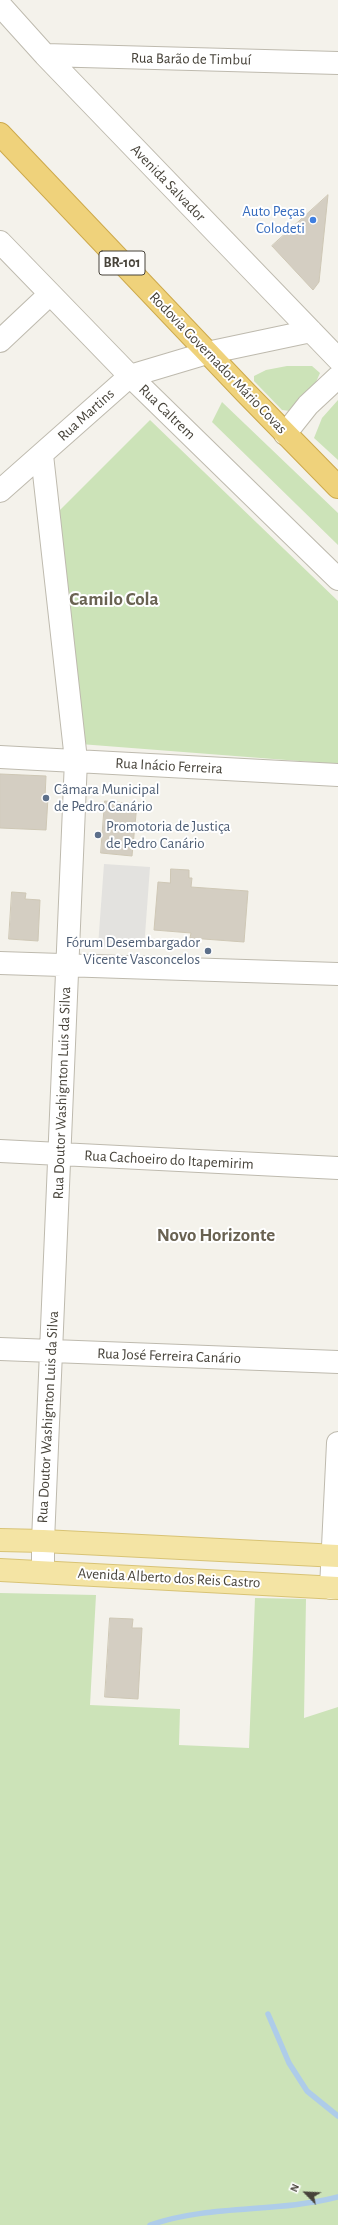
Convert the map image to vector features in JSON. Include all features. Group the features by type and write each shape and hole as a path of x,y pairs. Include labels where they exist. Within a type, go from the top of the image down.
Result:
{"highway":[{"name":"Rodovia Governador Mário Covas","path":"0,134 207,353 338,487"}],"main road":[{"name":"Avenida Alberto dos Reis Castro","path":"0,1540 335,1556"},
{"name":"Avenida Alberto dos Reis Castro","path":"0,1570 43,1571 334,1588"}],"street":[{"name":"Avenida Salvador","path":"0,5 45,55 323,336 338,359"},
{"name":"Rua Barão de Timbuí","path":"45,55 338,63"},
{"name":"Rua Caltrem","path":"0,242 130,376 338,579"},
{"path":"0,341 50,294"},
{"name":"Rua Martins","path":"0,491 130,376 207,353 323,336"},
{"path":"285,434 308,405 338,377"},
{"name":"Rua Doutor Washignton Luis da Silva","path":"42,455 76,760 43,1541 43,1571"},
{"name":"Rua Inácio Ferreira","path":"0,757 76,760 338,776"},
{"path":"0,963 67,967 338,974"},
{"name":"Rua Cachoeiro do Itapemirim","path":"0,1151 338,1168"},
{"name":"Rua José Ferreira Canário","path":"0,1349 338,1362"},
{"path":"334,1588 338,1443"}],"green space":[{"path":"287,366 312,366 320,373 316,382 290,411 282,410 254,381 254,376 266,370"},
{"path":"338,400 338,460 314,438 322,418"},
{"path":"222,402 338,513 338,545 212,422"},
{"path":"150,420 338,601 338,764 80,744 58,512"},
{"path":"0,1593 96,1595 90,1705 180,1709 179,1745 249,1748 255,1598 306,1599 304,1718 338,1707 338,2225 0,2225"}],"shaded area":[{"path":"104,864 150,867 144,949 98,946"}],"building":[{"name":"Auto Peças Colodeti","path":"328,195 319,282 313,290 272,246"},
{"path":"0,774 46,776 45,798 48,798 46,830 0,828"},
{"path":"105,801 137,804 132,856 101,853"},
{"path":"171,869 189,870 189,878 192,878 191,887 248,891 244,942 190,938 191,933 154,930 158,882 170,883"},
{"path":"12,892 26,893 25,899 40,900 38,941 9,939"},
{"path":"110,1618 133,1619 132,1628 142,1628 138,1699 105,1697"}],"waterway":[{"path":"268,2014 289,2063 307,2091 338,2116"},
{"path":"150,2225 173,2218 197,2214 291,2205 338,2197"}],"place":[{"name":"Auto Peças Colodeti","path":"313,220"},
{"name":"Câmara Municipal de Pedro Canário","path":"46,798"},
{"name":"Promotoria de Justiça de Pedro Canário","path":"98,835"},
{"name":"Fórum Desembargador Vicente Vasconcelos","path":"208,951"}],"district":[{"name":"Camilo Cola","path":"114,599"},
{"name":"Novo Horizonte","path":"216,1235"}]}
